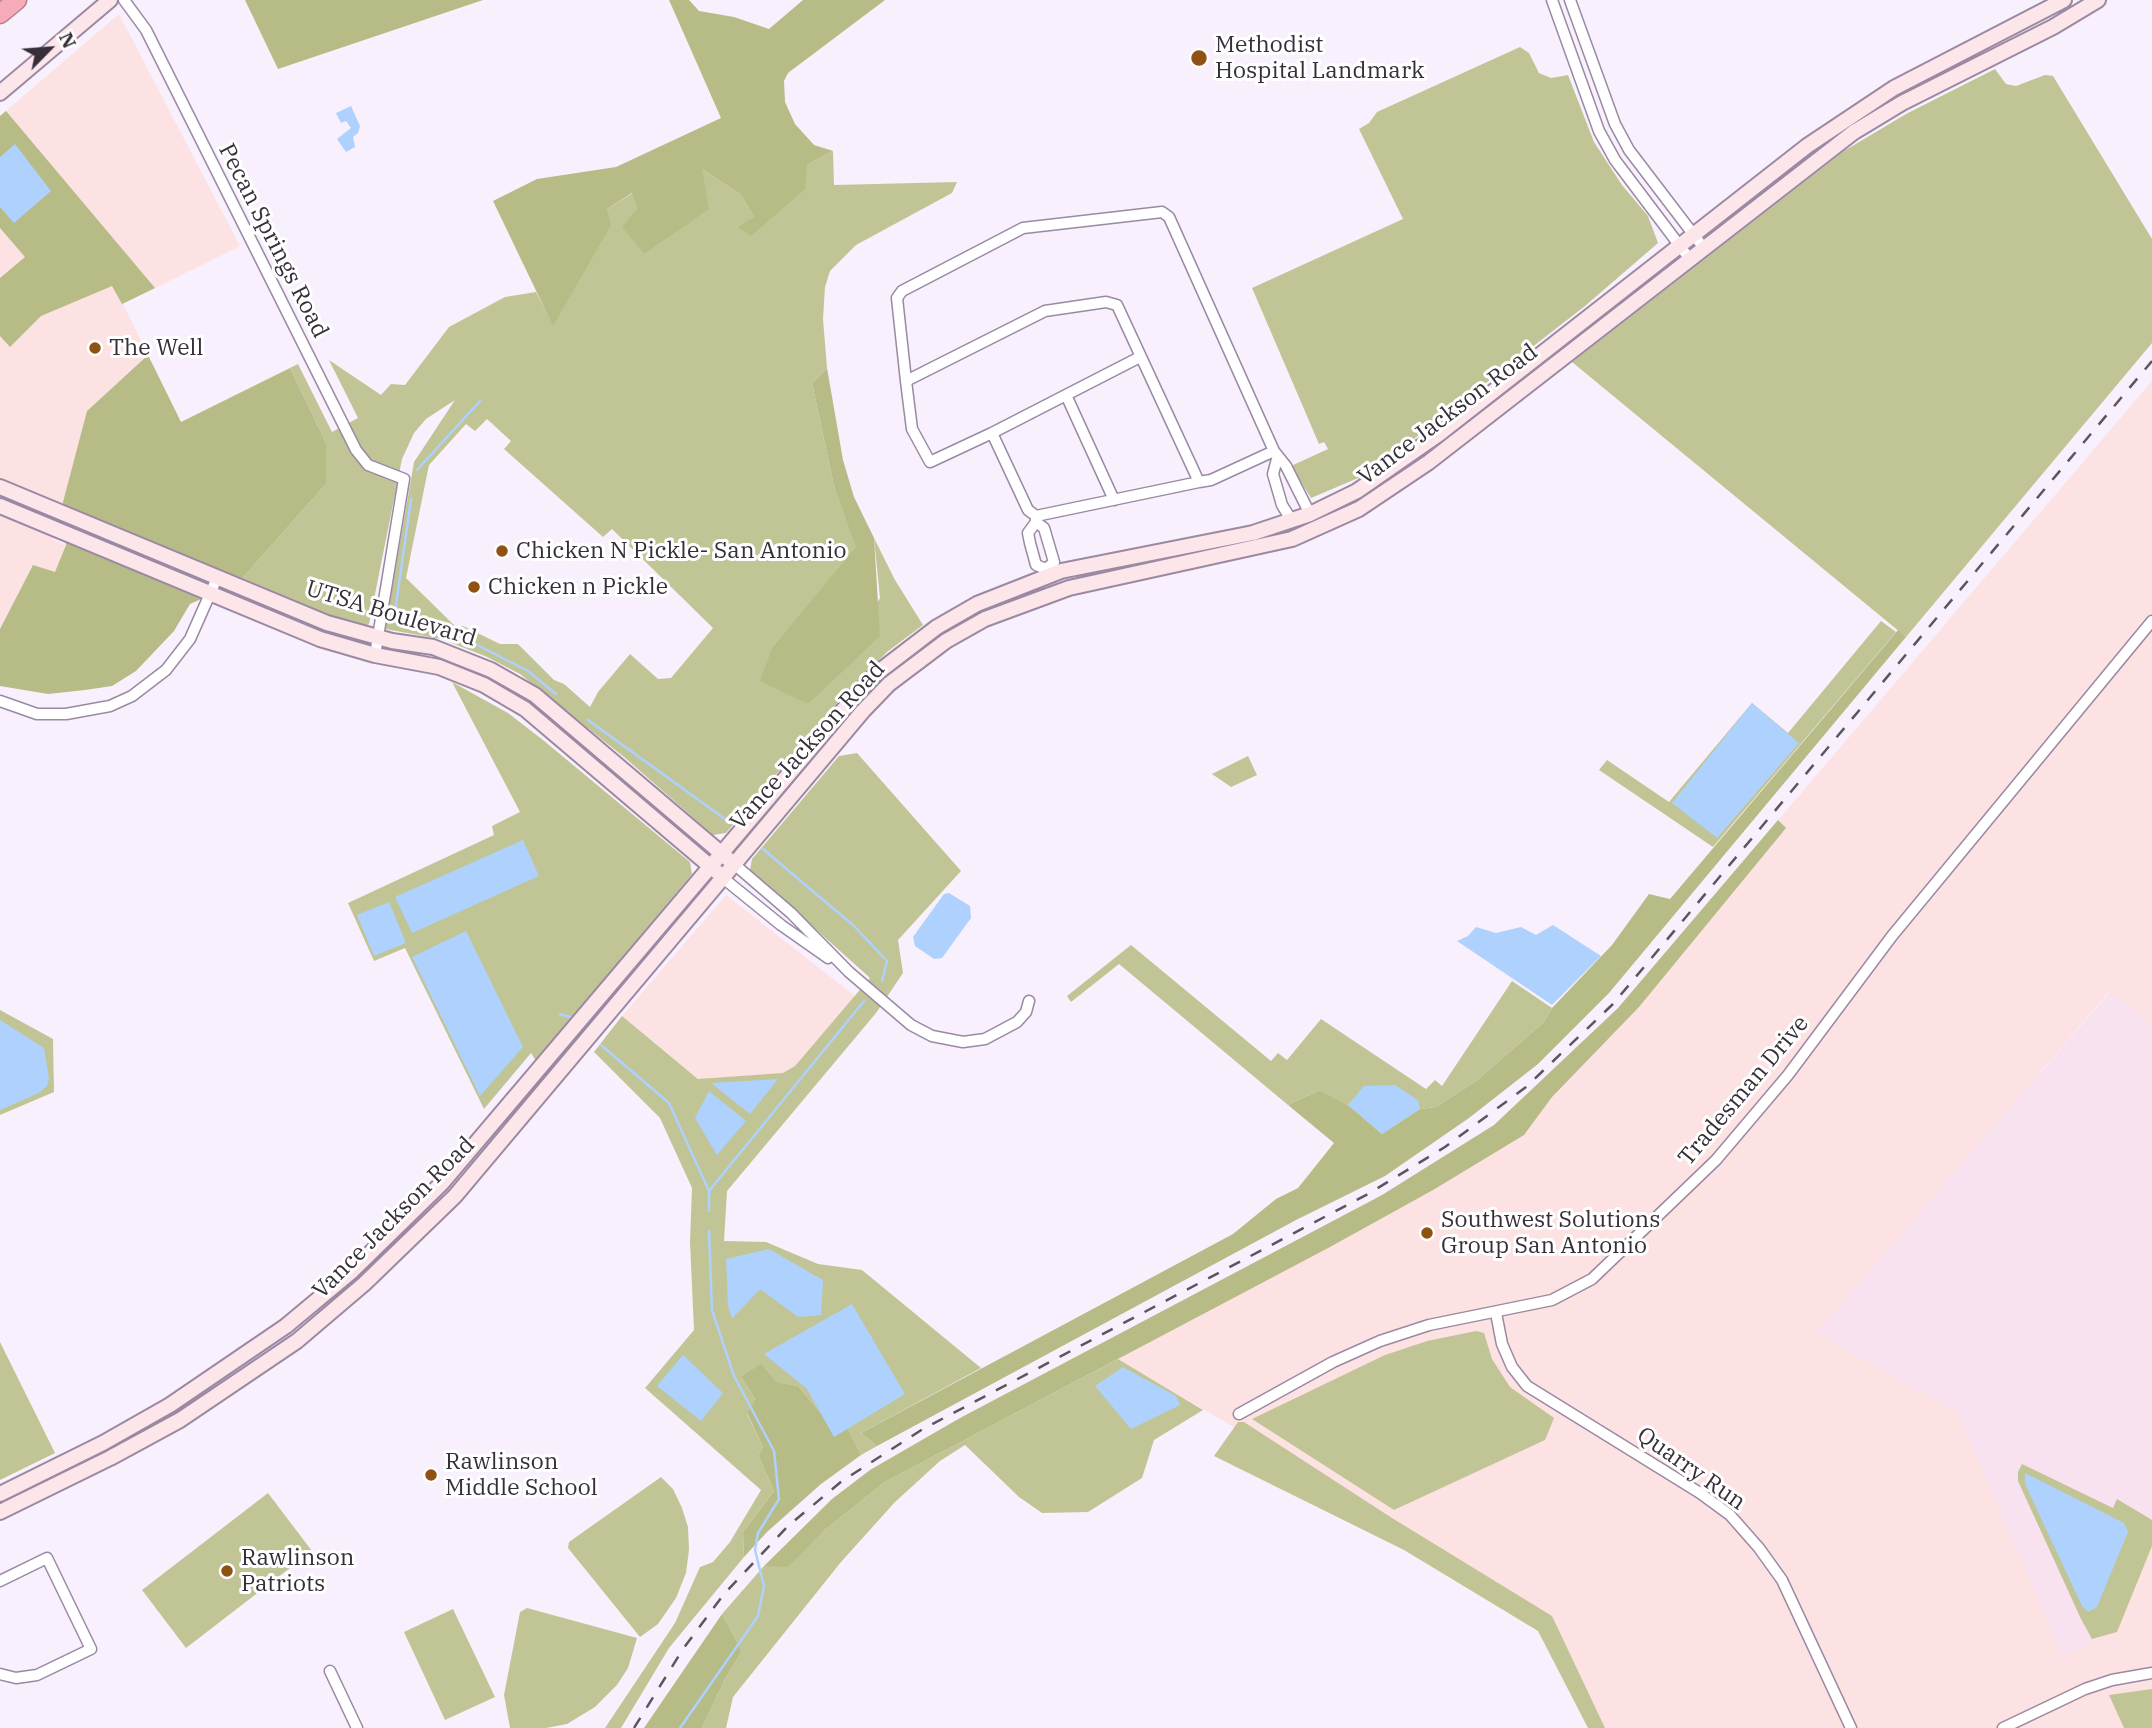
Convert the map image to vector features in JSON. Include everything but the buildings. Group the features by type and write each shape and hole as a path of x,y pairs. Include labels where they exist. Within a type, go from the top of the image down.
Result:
{"highway":[{"path":"0,15 16,0"}],"main road":[{"path":"0,93 110,0"},
{"name":"Vance Jackson Road","path":"0,1494 136,1426 249,1354 352,1271 442,1184 877,673 937,627 977,604 1047,573 1252,533 1310,514 1387,473 1692,234 1853,115 1894,88 2064,0"},
{"name":"Vance Jackson Road","path":"0,1512 144,1441 239,1382 297,1341 364,1284 455,1196 863,711 889,684 946,641 985,620 1055,592 1281,542 1319,529 1359,509 1429,462 1703,247 1868,122 2098,0"},
{"name":"UTSA Boulevard","path":"0,487 327,623 377,637 447,651 512,681 535,695 734,864"},
{"name":"UTSA Boulevard","path":"0,506 320,639 374,655 439,667 504,695 525,709 723,878"},
{"path":"49,1470 56,1485"}],"street":[{"name":"Pecan Springs Road","path":"124,0 146,30 356,450 368,465 404,479 377,637"},
{"path":"1552,0 1599,131 1615,160 1689,258"},
{"path":"1570,0 1615,124 1629,150 1703,247"},
{"path":"1994,36 2002,53"},
{"path":"1573,59 1589,53"},
{"path":"1140,357 930,463 912,429 897,298 902,291 1023,228 1162,212 1169,216 1276,455 1286,466 1310,514"},
{"path":"906,381 1045,311 1107,302 1117,305 1199,482"},
{"path":"1066,395 1114,499"},
{"path":"992,433 1028,510 1036,519 1045,528 1054,562 1047,573 1036,565 1030,543 1028,533 1036,519 1114,499 1211,480 1276,455"},
{"path":"1276,455 1272,471 1282,505 1292,521"},
{"path":"1277,487 1292,480"},
{"path":"49,528 56,512"},
{"path":"1030,543 1047,537"},
{"path":"0,701 37,714 66,714 110,706 132,696 156,679 190,639 216,578"},
{"name":"Tradesman Drive","path":"1239,1413 1333,1362 1380,1341 1429,1325 1552,1300 1592,1279 1716,1160 1788,1075 1892,936 2152,621"},
{"path":"374,655 377,637"},
{"name":"UTSA Boulevard","path":"734,864 791,913 849,972 911,1025 932,1036 963,1042 985,1039 1017,1022 1026,1012 1029,1001"},
{"name":"UTSA Boulevard","path":"723,878 781,925 849,972"},
{"name":"Quarry Run","path":"1496,1313 1507,1356 1527,1385 1700,1493 1730,1515 1759,1548 1782,1580 1851,1728"},
{"path":"0,1581 47,1558 91,1649 37,1675 16,1678 0,1674"},
{"path":"330,1671 357,1728"},
{"path":"2003,1728 2085,1689 2112,1680 2152,1673"}],"shaded area":[{"path":"119,14 240,246 123,304 148,355 87,411 54,540 66,545 55,573 33,565 0,629 0,116"},
{"path":"2152,381 2152,1025 2109,992 1817,1333 1958,1413 2063,1656 2152,1542 2152,1728 1597,1728 1563,1656 1498,1583 1118,1359 1518,1130 1614,1013"},
{"path":"726,895 855,996 749,1120 622,1016"},
{"path":"2110,992 2152,1025 2152,1542 2106,1636 2063,1656 1958,1413 1816,1333"}],"green space":[{"path":"245,0 483,0 278,69"},
{"path":"669,0 689,0 699,11 734,17 769,29 803,0 885,0 788,73 784,81 785,102 795,124 814,145 833,151 807,165 805,189 751,236 738,227 754,217 741,195 702,169 709,209 644,254 622,227 637,208 632,193 607,209 611,225 553,326 493,201 537,179 616,167 721,118"},
{"path":"1520,47 1529,53 1539,73 1551,78 1568,75 1594,142 1622,185 1648,216 1658,243 1585,306 1370,473 1311,498 1291,466 1328,449 1324,442 1319,444 1252,288 1403,219 1359,129 1369,123 1377,112"},
{"path":"1995,69 2006,84 2016,86 2045,75 2053,76 2152,239 2152,343 1906,637 1572,362 1844,151 1906,114"},
{"path":"6,111 155,288 122,304 112,286 41,316 10,347 0,336 0,278 25,257 0,228 0,116"},
{"path":"833,151 834,185 957,182 952,193 856,245 830,271 825,287 823,319 827,368 812,383 834,486 857,547 773,646 808,704 835,676 880,598 874,538 895,580 923,625 887,652 843,696 726,833 713,835 624,757 520,674 485,656 441,639 385,629 414,462 455,400 426,419 414,433 402,459 369,624 364,627 320,614 239,582 326,484 326,443 290,368 298,364 332,432 358,418 329,360 381,395 391,384 405,385 449,327 505,297 536,292 553,325 607,209 633,193 637,208 623,227 644,254 702,169 741,195 754,217 751,236 807,165","holes":["487,419 511,441 504,449 603,537 612,529 713,628 671,678 658,679 630,654 598,692 590,707 564,684 554,680 518,644 500,644 463,626 456,627 406,578 429,465 466,424 475,431"]},
{"path":"148,355 181,422 290,368 326,443 326,484 239,582 190,604 174,631 136,671 112,686 48,694 0,686 0,629 33,565 55,572 66,545 63,502 87,411"},
{"path":"827,368 843,460 854,497 874,538 880,636 808,704 760,681 773,646 856,547 834,486 812,383"},
{"path":"1881,621 1896,632 1713,847 1599,770 1607,760 1669,802 1752,703 1788,733"},
{"path":"1898,630 1906,637 1609,993 1538,1064 1469,1118 1385,1176 1296,1220 877,1446 861,1433 1233,1234 1276,1199 1298,1188 1334,1143 1288,1105 1320,1090 1348,1105 1382,1134 1420,1109 1436,1107 1476,1081 1544,1022 1552,1008 1612,945 1649,894 1670,899"},
{"path":"452,682 508,713 543,740 690,862 692,874 536,1061 531,1053 484,1109 405,948 374,961 348,903 494,835 492,826 520,812"},
{"path":"857,753 961,871 898,940 903,973 876,1013 727,1191 724,1241 766,1242 818,1264 862,1270 981,1368 861,1433 877,1446 861,1455 844,1424 832,1426 798,1386 741,1377 755,1399 747,1414 763,1447 758,1455 774,1491 743,1532 744,1557 669,1648 621,1728 605,1728 675,1623 700,1567 713,1562 730,1542 761,1490 645,1388 694,1330 690,1242 692,1188 660,1118 594,1052 622,1016 698,1079 783,1073 795,1066 870,978 750,870 752,859 839,756"},
{"path":"1248,756 1257,775 1231,787 1212,774"},
{"path":"1778,820 1786,828 1639,1007 1552,1097 1524,1135 1433,1190 1330,1247 885,1482 826,1529 788,1567 764,1566 832,1499 870,1470 960,1418 1382,1195 1494,1125 1618,1008"},
{"path":"1131,945 1271,1061 1278,1053 1287,1060 1321,1019 1426,1089 1435,1080 1442,1086 1512,981 1552,1008 1544,1022 1476,1081 1436,1107 1420,1109 1382,1134 1348,1105 1320,1090 1288,1105 1119,964 1071,1002 1067,996"},
{"path":"0,1010 53,1039 54,1092 0,1115"},
{"path":"1476,1331 1484,1333 1492,1359 1510,1387 1554,1418 1545,1440 1394,1510 1252,1419 1385,1355 1427,1341"},
{"path":"0,1342 55,1453 0,1480"},
{"path":"1118,1359 1203,1410 1154,1440 1142,1478 1088,1512 1042,1513 1019,1497 965,1445 940,1461 895,1502 841,1562 733,1697 726,1728 702,1728 724,1681 742,1651 722,1614 764,1566 788,1566 826,1529 885,1482"},
{"path":"761,1364 776,1382 798,1386 832,1426 844,1423 861,1455 821,1484 767,1532 744,1557 743,1532 774,1491 758,1455 763,1447 747,1413 755,1399 741,1377"},
{"path":"1238,1422 1244,1422 1392,1518 1552,1616 1605,1728 1588,1728 1538,1631 1404,1550 1214,1456"},
{"path":"2022,1464 2113,1508 2117,1499 2152,1520 2152,1546 2117,1632 2092,1639 2018,1481"},
{"path":"661,1477 673,1489 688,1527 686,1573 676,1598 658,1624 640,1637 568,1548 569,1542"},
{"name":"Rawlinson Patriots","path":"268,1493 312,1551 186,1648 142,1590"},
{"path":"527,1608 637,1638 628,1668 617,1685 595,1707 567,1724 546,1728 510,1728 504,1695 520,1612"},
{"path":"453,1609 495,1697 445,1720 404,1632"},
{"path":"722,1614 742,1651 724,1681 702,1728 644,1728"},
{"path":"2152,1689 2152,1728 2124,1728 2109,1695"}],"water":[{"path":"351,106 360,126 353,137 355,147 346,152 337,139 351,128 346,121 341,123 336,113"},
{"path":"15,144 51,191 14,223 0,207 0,157"},
{"path":"1752,703 1799,743 1717,838 1672,803"},
{"path":"523,840 539,876 412,933 395,897"},
{"path":"949,893 970,906 971,918 942,958 934,959 915,946 913,937 944,894"},
{"path":"389,902 406,943 374,956 357,915"},
{"path":"1553,925 1601,956 1552,1005 1457,941 1468,936 1476,927 1496,933 1521,927 1536,935"},
{"path":"466,931 523,1047 480,1096 412,957"},
{"path":"0,1020 44,1048 49,1079 47,1086 39,1093 0,1110"},
{"path":"778,1079 750,1114 711,1083"},
{"path":"1395,1085 1418,1100 1420,1109 1382,1134 1348,1105 1364,1086"},
{"path":"709,1091 746,1121 717,1155 695,1118"},
{"path":"769,1249 823,1280 821,1315 798,1317 760,1289 732,1319 728,1305 726,1259"},
{"path":"852,1304 905,1394 834,1437 807,1389 764,1354"},
{"path":"683,1355 723,1393 701,1421 657,1386"},
{"path":"1123,1367 1176,1396 1180,1405 1131,1429 1095,1386"},
{"path":"2025,1473 2124,1523 2128,1532 2097,1607 2088,1612 2082,1606 2025,1484"}],"waterway":[{"path":"417,470 480,401"},
{"path":"411,499 396,605 400,621 423,623 454,633 528,671 556,694"},
{"path":"588,720 725,819"},
{"path":"763,849 854,926 887,961 882,981"},
{"path":"709,1191 864,1001"},
{"path":"560,1014 570,1017"},
{"path":"601,1045 669,1103 709,1191 709,1211"},
{"path":"680,1728 758,1616 764,1586 755,1550 758,1533 779,1499 774,1451 734,1376 712,1310 709,1231"}],"railway":[{"path":"634,1728 683,1649 724,1594 788,1526 842,1481 923,1429 1368,1194 1445,1147 1526,1087 1613,1004 2152,361"}],"place":[{"name":"Methodist Hospital Landmark","path":"1199,58"},
{"name":"The Well","path":"95,348"},
{"name":"Chicken N Pickle- San Antonio","path":"502,551"},
{"name":"Chicken n Pickle","path":"474,587"},
{"name":"Southwest Solutions Group San Antonio","path":"1427,1233"},
{"name":"Rawlinson Middle School","path":"431,1475"},
{"name":"Rawlinson Patriots","path":"227,1571"}]}
